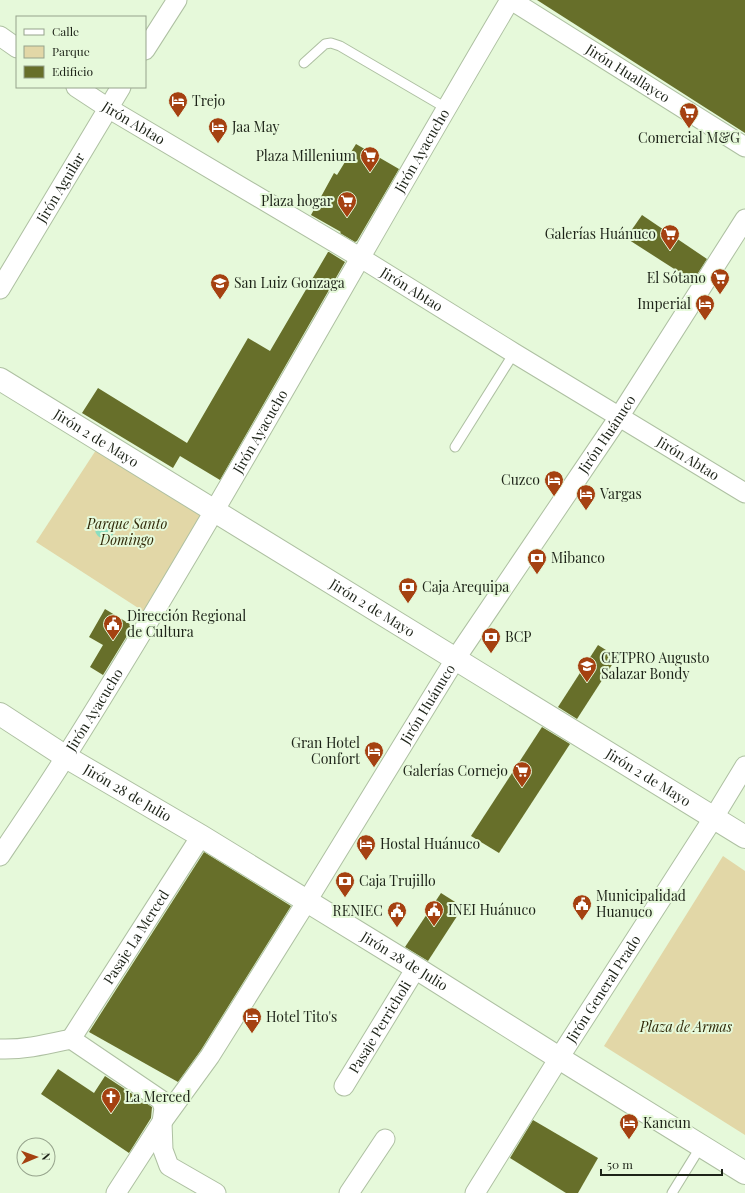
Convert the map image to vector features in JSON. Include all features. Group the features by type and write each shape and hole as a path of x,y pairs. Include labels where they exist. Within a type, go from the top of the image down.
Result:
{"street":[{"path":"146,48 177,0"},
{"name":"Jirón Ayacucho","path":"0,856 66,757 215,511 446,108 511,0"},
{"name":"Jirón Huallayco","path":"511,0 745,147"},
{"path":"0,36 16,47"},
{"name":"Jirón Abtao","path":"78,88 108,108 361,258 745,494"},
{"name":"Jirón Aguilar","path":"0,289 120,88"},
{"name":"Jirón Huánuco","path":"116,1193 162,1122 210,1056 307,902 456,658 619,417 744,222"},
{"name":"Jirón 2 de Mayo","path":"0,379 745,837"},
{"name":"Jirón 28 de Julio","path":"0,714 66,757 201,836 745,1173"},
{"name":"Jirón General Prado","path":"475,1193 559,1058 714,818 745,766"},
{"name":"Pasaje La Merced","path":"71,1039 201,836"},
{"name":"Pasaje Perricholi","path":"344,1086 416,968"},
{"path":"0,1049 35,1046 71,1039 161,1100 164,1108 162,1122 163,1150 169,1166 216,1193"},
{"path":"350,1193 385,1140"}],"lane":[{"path":"304,63 325,44 331,43 340,46 446,108"},
{"path":"455,447 514,353"},
{"path":"672,1193 701,1146"}],"green space":[{"name":"Parque Santo Domingo","path":"98,447 206,512 146,613 36,542"},
{"name":"Plaza de Armas","path":"723,856 745,871 745,1135 604,1046"}],"shaded area":[{"path":"105,519 112,522 115,529 112,536 105,539 98,536 95,529 98,522"}],"building":[{"path":"537,0 745,0 745,133"},
{"path":"356,144 399,169 355,242 340,233 341,232 311,215 334,173 337,175"},
{"name":"Galerías Huánuco","path":"642,215 707,259 693,281 626,238"},
{"path":"328,252 345,262 220,480 180,456 173,468 82,413 98,388 187,443 248,338 270,351"},
{"name":"Dirección Regional de Cultura","path":"105,609 133,626 103,675 90,667 103,645 89,637"},
{"name":"CETPRO Augusto Salazar Bondy","path":"598,645 617,657 577,719 558,707"},
{"name":"Galerías Cornejo","path":"542,727 570,744 499,853 471,836"},
{"path":"204,852 291,906 201,1050 178,1082 89,1032"},
{"name":"INEI Huánuco","path":"441,893 463,907 428,961 405,947"},
{"name":"La Merced","path":"58,1069 94,1093 105,1076 152,1107 151,1118 129,1153 41,1094"},
{"path":"533,1120 598,1158 578,1193 566,1193 510,1158"}],"place":[{"name":"Trejo","path":"178,118"},
{"name":"Comercial M&G","path":"689,129"},
{"name":"Jaa May","path":"218,144"},
{"name":"Plaza Millenium","path":"370,173"},
{"name":"Plaza hogar","path":"347,218"},
{"name":"Galerías Huánuco","path":"670,251"},
{"name":"El Sótano","path":"720,295"},
{"name":"San Luiz Gonzaga","path":"220,300"},
{"name":"Imperial","path":"705,321"},
{"name":"Cuzco","path":"554,497"},
{"name":"Vargas","path":"586,511"},
{"name":"Mibanco","path":"537,575"},
{"name":"Caja Arequipa","path":"408,604"},
{"name":"Dirección Regional de Cultura","path":"113,641"},
{"name":"BCP","path":"491,654"},
{"name":"CETPRO Augusto Salazar Bondy","path":"587,683"},
{"name":"Gran Hotel Confort","path":"374,768"},
{"name":"Galerías Cornejo","path":"522,788"},
{"name":"Hostal Huánuco","path":"366,861"},
{"name":"Caja Trujillo","path":"345,898"},
{"name":"Municipalidad Huanuco","path":"582,921"},
{"name":"INEI Huánuco","path":"434,927"},
{"name":"RENIEC","path":"397,928"},
{"name":"Hotel Tito's","path":"252,1034"},
{"name":"La Merced","path":"111,1114"},
{"name":"Kancun","path":"629,1140"}]}
